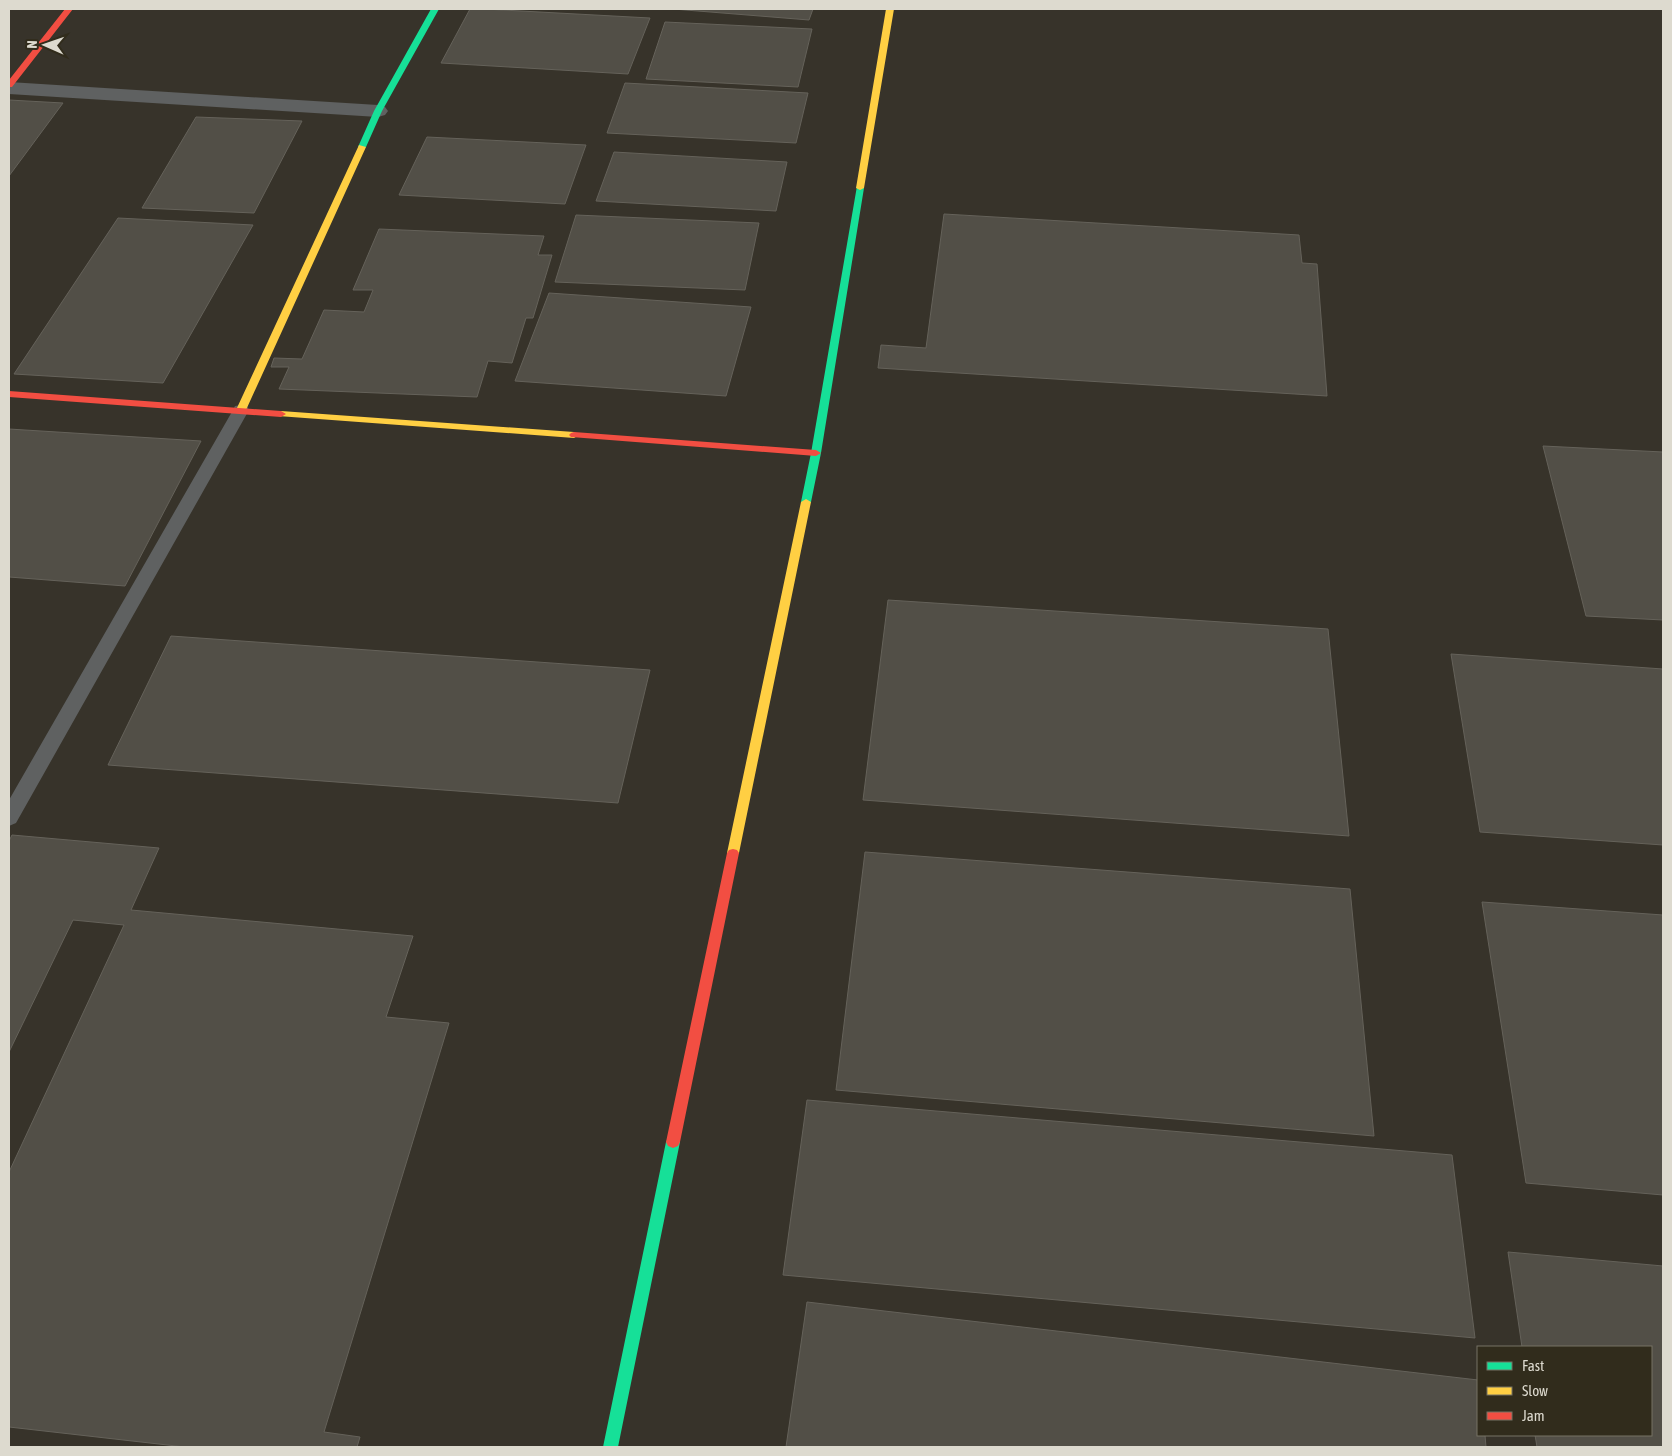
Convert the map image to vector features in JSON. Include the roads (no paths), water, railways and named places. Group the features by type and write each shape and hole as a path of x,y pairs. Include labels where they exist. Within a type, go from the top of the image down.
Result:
{"street":[{"path":"9,86 69,9"},
{"path":"241,410 378,111 435,9"},
{"path":"610,1447 816,453 890,9"},
{"path":"9,86 378,111"},
{"path":"9,394 816,453"}],"lane":[{"path":"9,818 241,410"}]}
